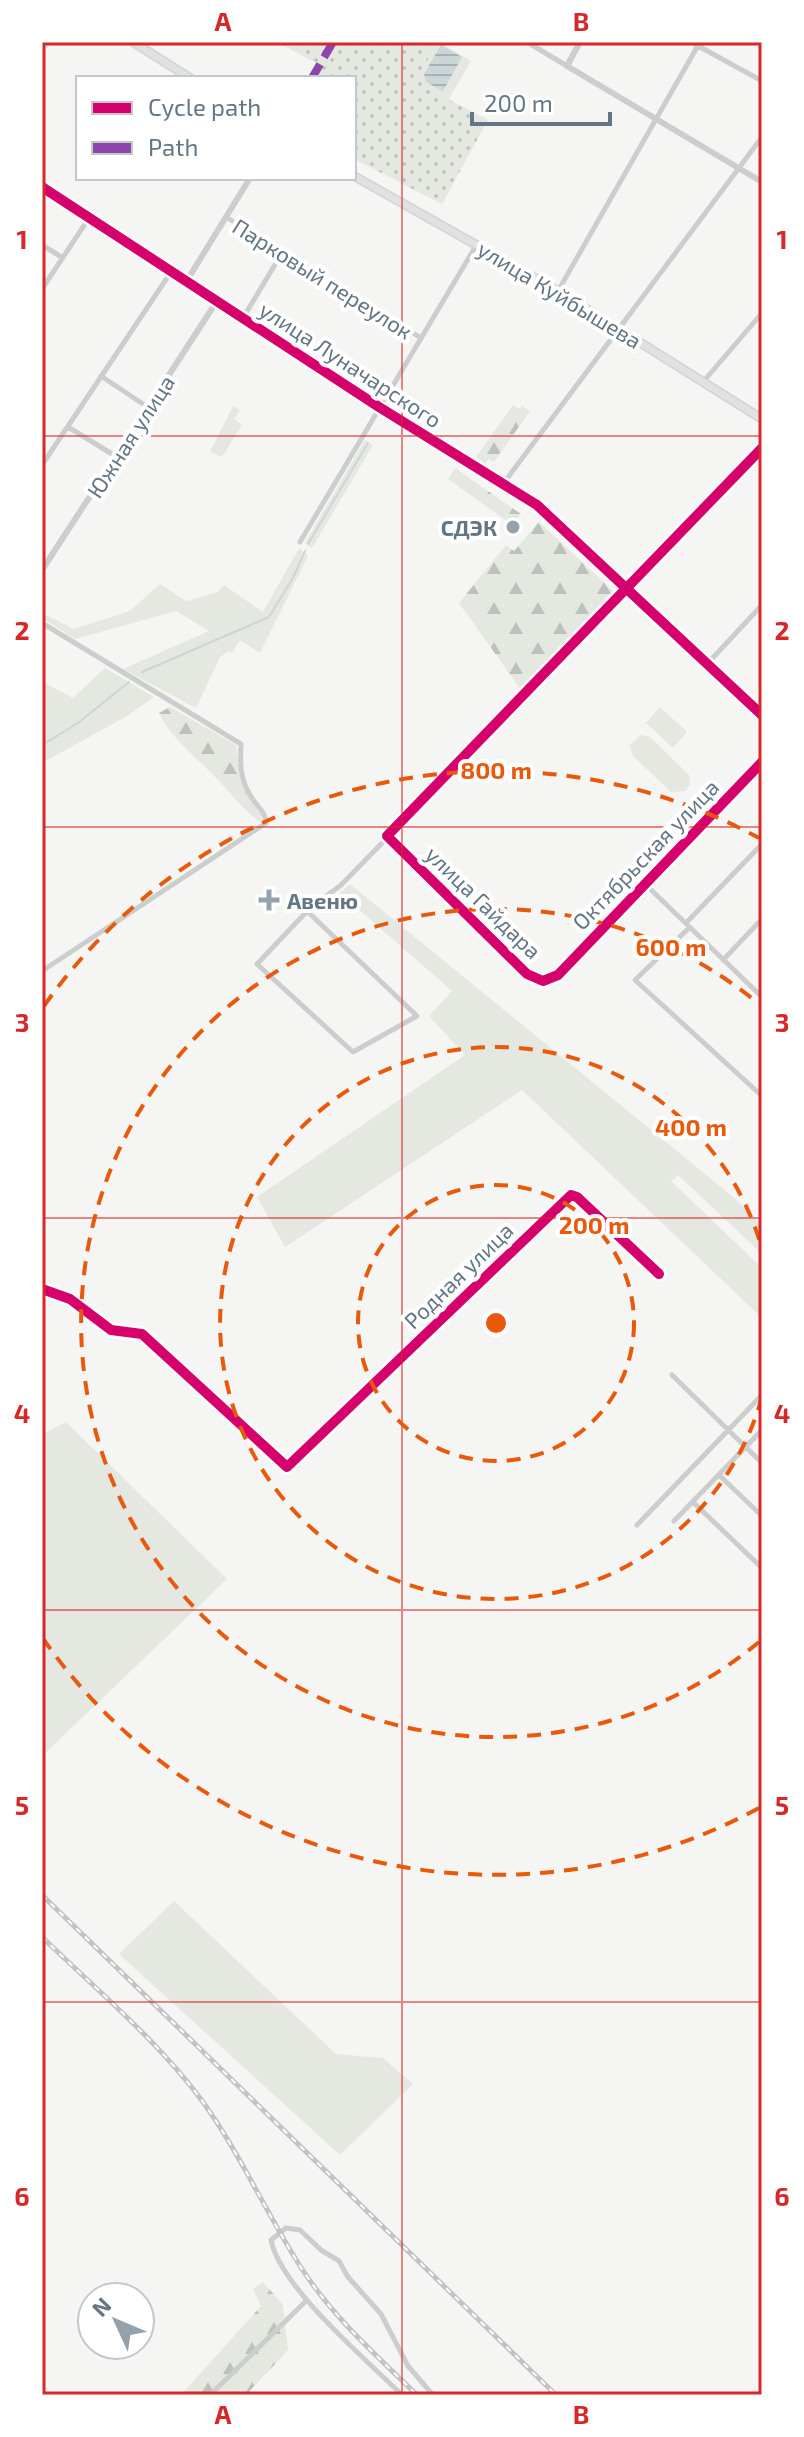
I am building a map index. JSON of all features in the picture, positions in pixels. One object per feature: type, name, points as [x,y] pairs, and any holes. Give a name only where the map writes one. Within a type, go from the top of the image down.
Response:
[{"type":"main road","points":[[133,42],[187,76]]},
{"type":"main road","name":"улица Куйбышева","points":[[356,177],[558,291],[762,419]]},
{"type":"street","points":[[527,42],[762,182]]},
{"type":"street","points":[[567,66],[580,42]]},
{"type":"street","points":[[691,42],[762,81]]},
{"type":"street","points":[[558,291],[699,44]]},
{"type":"street","points":[[503,484],[762,137]]},
{"type":"street","points":[[186,282],[249,180]]},
{"type":"street","name":"улица Луначарского","points":[[42,187],[543,510],[762,715]]},
{"type":"street","name":"Парковый переулок","points":[[226,217],[421,338]]},
{"type":"street","points":[[42,289],[89,218]]},
{"type":"street","points":[[300,542],[477,244]]},
{"type":"street","points":[[42,245],[63,258]]},
{"type":"street","points":[[243,318],[282,253]]},
{"type":"street","points":[[42,465],[171,272]]},
{"type":"street","name":"Южная улица","points":[[42,570],[217,301]]},
{"type":"street","points":[[703,382],[762,313]]},
{"type":"street","points":[[101,376],[149,408]]},
{"type":"street","points":[[68,427],[117,457]]},
{"type":"street","points":[[307,911],[417,1016],[353,1052],[257,964],[307,911],[340,886],[388,837],[762,448]]},
{"type":"street","points":[[708,663],[762,605]]},
{"type":"street","points":[[42,623],[241,744],[241,776],[251,797],[265,814],[266,823],[42,971]]},
{"type":"street","name":"Октябрьская улица","points":[[558,975],[762,762]]},
{"type":"street","name":"улица Гайдара","points":[[388,837],[527,974],[543,981],[558,975]]},
{"type":"street","points":[[762,844],[635,980],[762,1096]]},
{"type":"street","points":[[644,883],[762,997]]},
{"type":"street","points":[[723,960],[762,919]]},
{"type":"street","name":"Родная улица","points":[[42,1289],[70,1299],[111,1330],[142,1334],[149,1339],[287,1467],[571,1195],[577,1197],[659,1274]]},
{"type":"street","points":[[672,1375],[762,1463]]},
{"type":"street","points":[[637,1525],[762,1395]]},
{"type":"street","points":[[674,1521],[762,1430]]},
{"type":"street","points":[[719,1475],[762,1516]]},
{"type":"street","points":[[693,1502],[762,1568]]},
{"type":"street","points":[[402,2395],[306,2301],[273,2251],[271,2240],[286,2228],[300,2230],[321,2250],[339,2261],[348,2277],[381,2314],[408,2366],[433,2395]]},
{"type":"street","points":[[210,2395],[306,2301]]},
{"type":"green space","points":[[277,42],[439,42],[422,69],[427,88],[488,120],[442,204],[356,160],[356,76],[308,76],[316,63]]},
{"type":"green space","points":[[439,42],[471,61],[449,99],[427,88],[422,69]]},
{"type":"green space","points":[[513,405],[530,411],[494,462],[489,459],[485,464],[476,457]]},
{"type":"green space","points":[[233,406],[240,410],[234,419],[242,425],[222,457],[210,452]]},
{"type":"green space","points":[[365,440],[373,445],[312,548],[305,543]]},
{"type":"green space","points":[[455,468],[521,514],[511,524],[448,479]]},
{"type":"green space","points":[[539,522],[613,591],[521,690],[459,603],[506,545],[514,551]]},
{"type":"green space","points":[[299,548],[308,556],[260,653],[240,640],[232,653],[229,651],[220,657],[196,708],[123,669],[209,631],[176,611],[75,639],[42,618],[42,613],[74,629],[130,611],[160,584],[186,601],[218,592],[224,585],[263,612]]},
{"type":"green space","points":[[105,668],[154,697],[127,716],[42,763],[42,682],[73,698]]},
{"type":"green space","points":[[170,707],[236,745],[241,780],[261,814],[262,823],[243,808],[170,731],[159,713]]},
{"type":"green space","points":[[660,707],[687,732],[673,748],[646,723]]},
{"type":"green space","points":[[641,735],[650,737],[689,775],[690,784],[685,791],[671,792],[632,755],[630,745]]},
{"type":"green space","points":[[350,884],[732,1196],[762,1225],[762,1254],[678,1175],[671,1181],[762,1268],[762,1318],[522,1090],[285,1247],[257,1197],[465,1055],[429,1016],[452,991],[340,893]]},
{"type":"green space","points":[[66,1422],[227,1579],[42,1756],[42,1435]]},
{"type":"green space","points":[[174,1901],[336,2054],[383,2058],[413,2084],[340,2155],[119,1954]]},
{"type":"green space","points":[[263,2282],[283,2305],[288,2350],[246,2395],[181,2395],[261,2306],[253,2289]]},
{"type":"shaded area","points":[[441,45],[462,57],[443,91],[426,82],[424,74]]},
{"type":"waterway","points":[[308,544],[368,443]]},
{"type":"waterway","points":[[142,672],[269,617],[305,551]]},
{"type":"waterway","points":[[42,745],[78,723],[129,682]]},
{"type":"waterway","points":[[727,789],[744,773]]},
{"type":"waterway","points":[[682,835],[722,795]]},
{"type":"railway","points":[[42,1895],[556,2395]]},
{"type":"railway","points":[[42,1937],[167,2058],[217,2122],[314,2287],[356,2335],[417,2395]]},
{"type":"marked path","points":[[313,76],[333,42]]},
{"type":"cycle path","points":[[42,187],[379,407],[537,505],[762,715]]},
{"type":"cycle path","points":[[762,448],[387,836],[527,974],[543,981],[558,975],[762,762]]},
{"type":"cycle path","points":[[42,1289],[70,1299],[111,1330],[142,1334],[287,1467],[571,1195],[577,1197],[659,1274]]},
{"type":"place","name":"СДЭК","points":[[513,527]]},
{"type":"place","name":"Авеню","points":[[269,900]]}]
